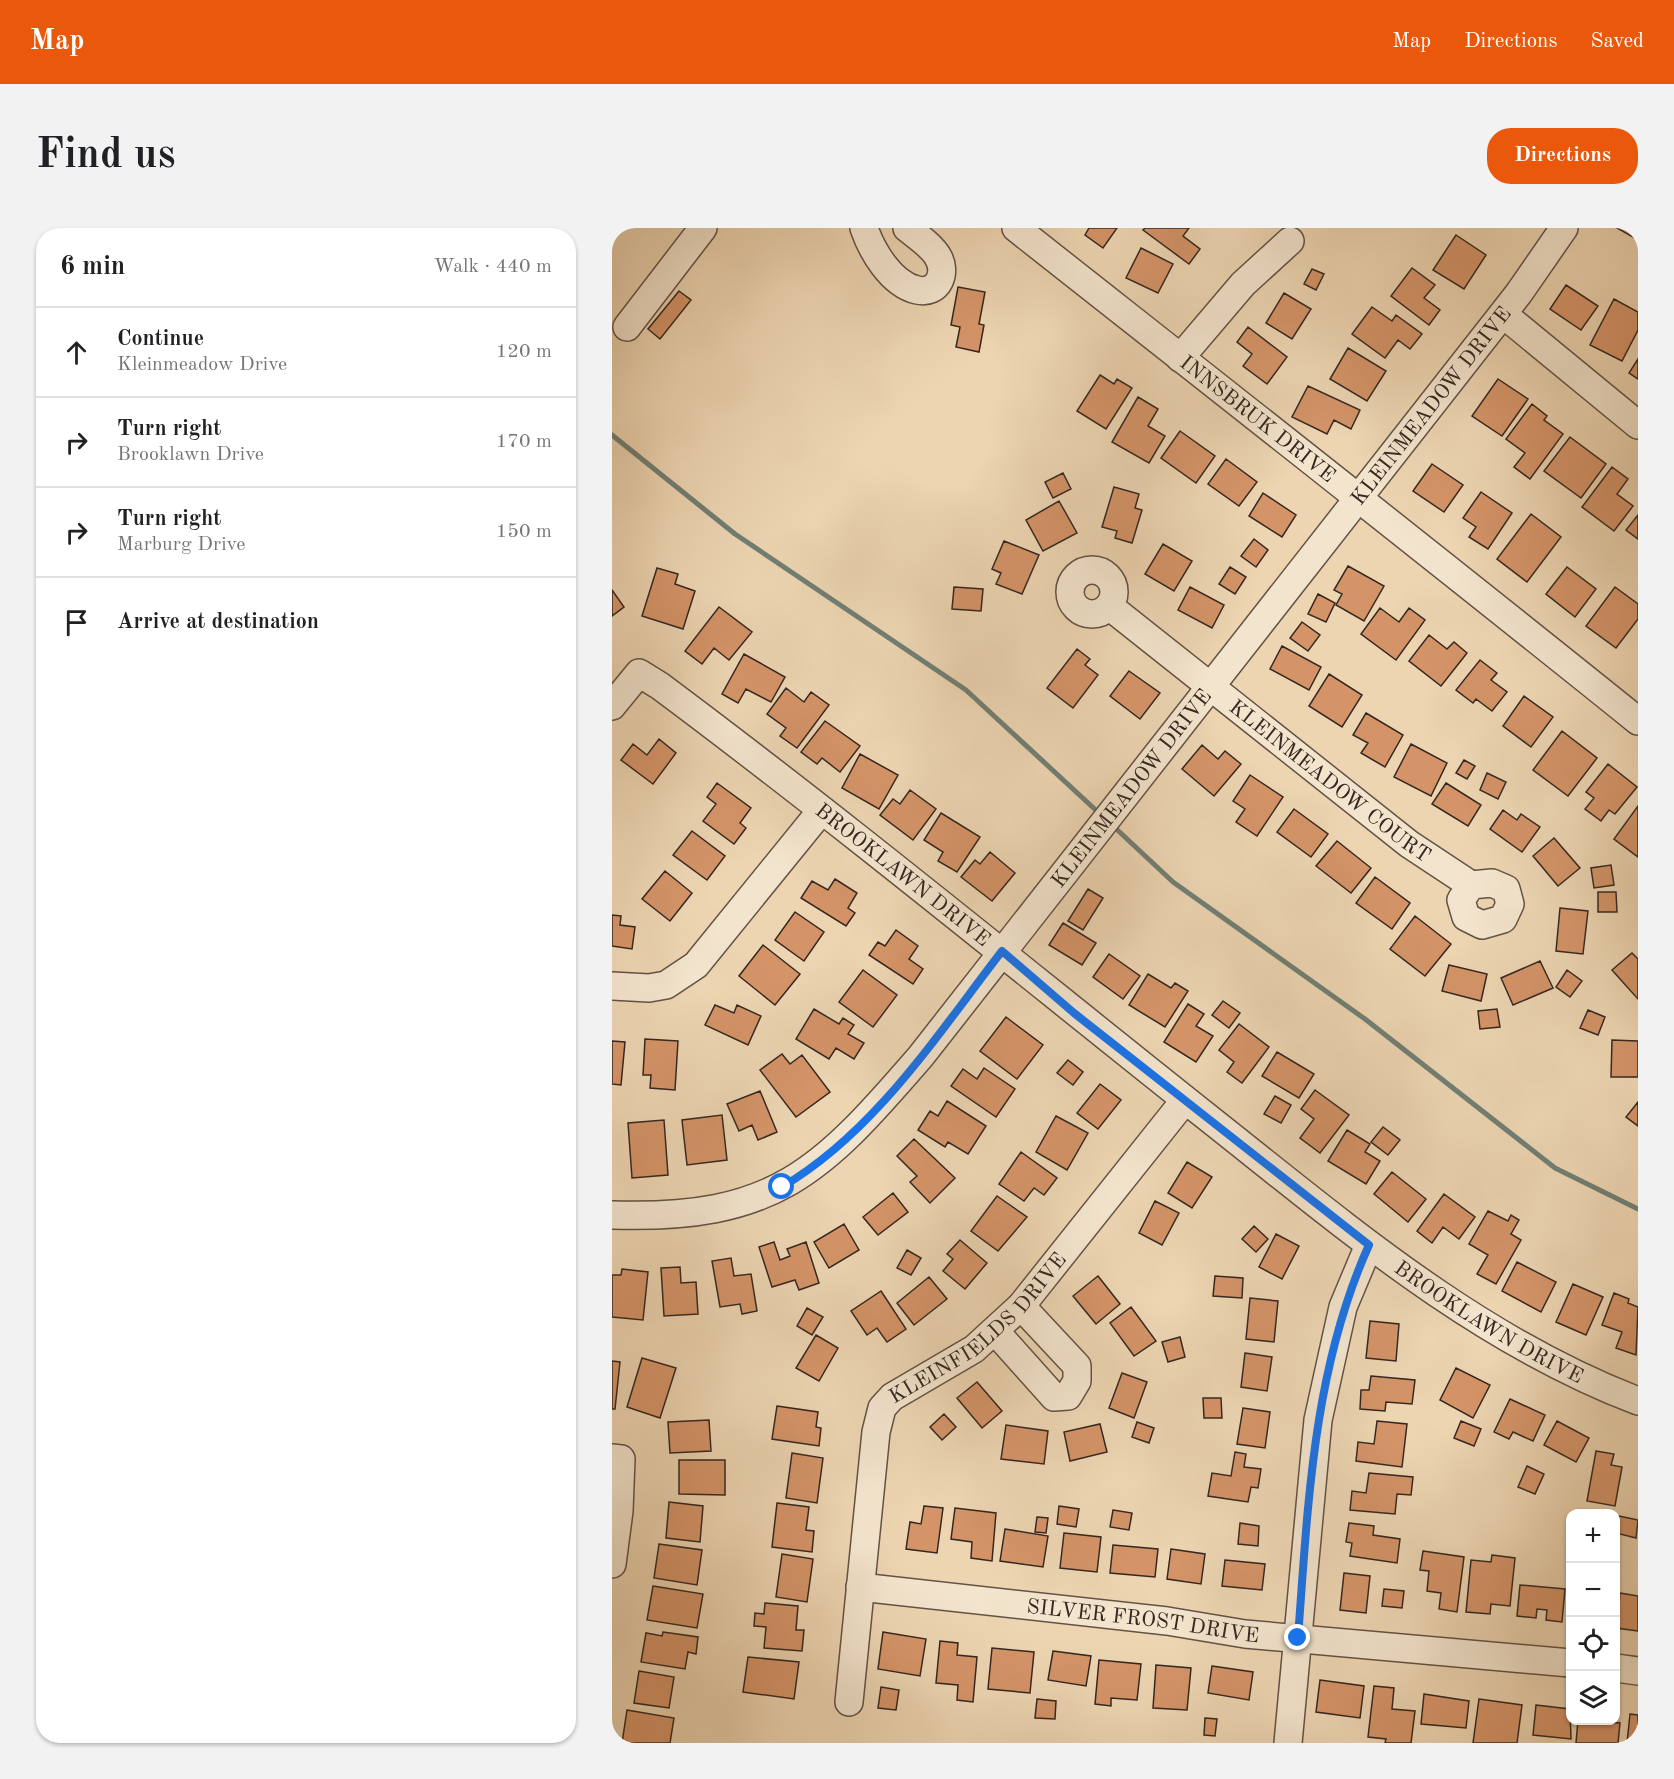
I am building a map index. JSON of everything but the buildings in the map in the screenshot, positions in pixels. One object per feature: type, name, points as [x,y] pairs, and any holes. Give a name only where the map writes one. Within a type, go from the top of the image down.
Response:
[{"type":"street","points":[[627,327],[703,228]]},
{"type":"street","points":[[864,228],[882,263],[901,281],[917,290],[928,290],[936,286],[942,278],[943,267],[937,255],[907,228]]},
{"type":"street","name":"INNSBRUK DRIVE","points":[[1016,228],[1358,496],[1430,557],[1638,722]]},
{"type":"street","name":"KLEINMEADOW DRIVE","points":[[612,1215],[684,1214],[710,1211],[759,1197],[803,1174],[841,1145],[921,1056],[1209,685],[1503,314],[1564,228]]},
{"type":"street","points":[[1180,358],[1243,284],[1290,241]]},
{"type":"street","points":[[1503,314],[1638,425]]},
{"type":"street","name":"KLEINMEADOW COURT","points":[[1109,606],[1410,844],[1471,885]]},
{"type":"street","name":"BROOKLAWN DRIVE","points":[[612,706],[639,673],[705,719],[1002,951],[1074,1013],[1369,1245],[1446,1301],[1487,1326],[1552,1362],[1638,1401]]},
{"type":"street","points":[[612,986],[649,988],[666,985],[696,966],[821,811]]},
{"type":"street","name":"KLEINFIELDS DRIVE","points":[[849,1701],[876,1432],[882,1408],[892,1397],[949,1365],[995,1331],[1021,1306],[1185,1100]]},
{"type":"street","points":[[1288,1743],[1310,1478],[1318,1420],[1343,1307],[1369,1245]]},
{"type":"street","points":[[995,1331],[1054,1397],[1068,1396],[1077,1381],[1077,1366],[1021,1306]]},
{"type":"street","points":[[612,1564],[619,1511],[617,1458]]},
{"type":"street","name":"SILVER FROST DRIVE","points":[[860,1587],[1167,1621],[1245,1634],[1566,1663]]},
{"type":"street","points":[[1620,1669],[1638,1671]]},
{"type":"waterway","points":[[612,435],[735,534],[966,690],[1100,814]]},
{"type":"waterway","points":[[1111,824],[1173,882],[1365,1019],[1555,1168],[1638,1209]]},
{"type":"route","points":[[782,1187],[841,1145],[873,1111],[921,1056],[1002,951],[1074,1013],[1369,1245],[1343,1307],[1329,1360],[1318,1420],[1310,1478],[1298,1638]]}]
